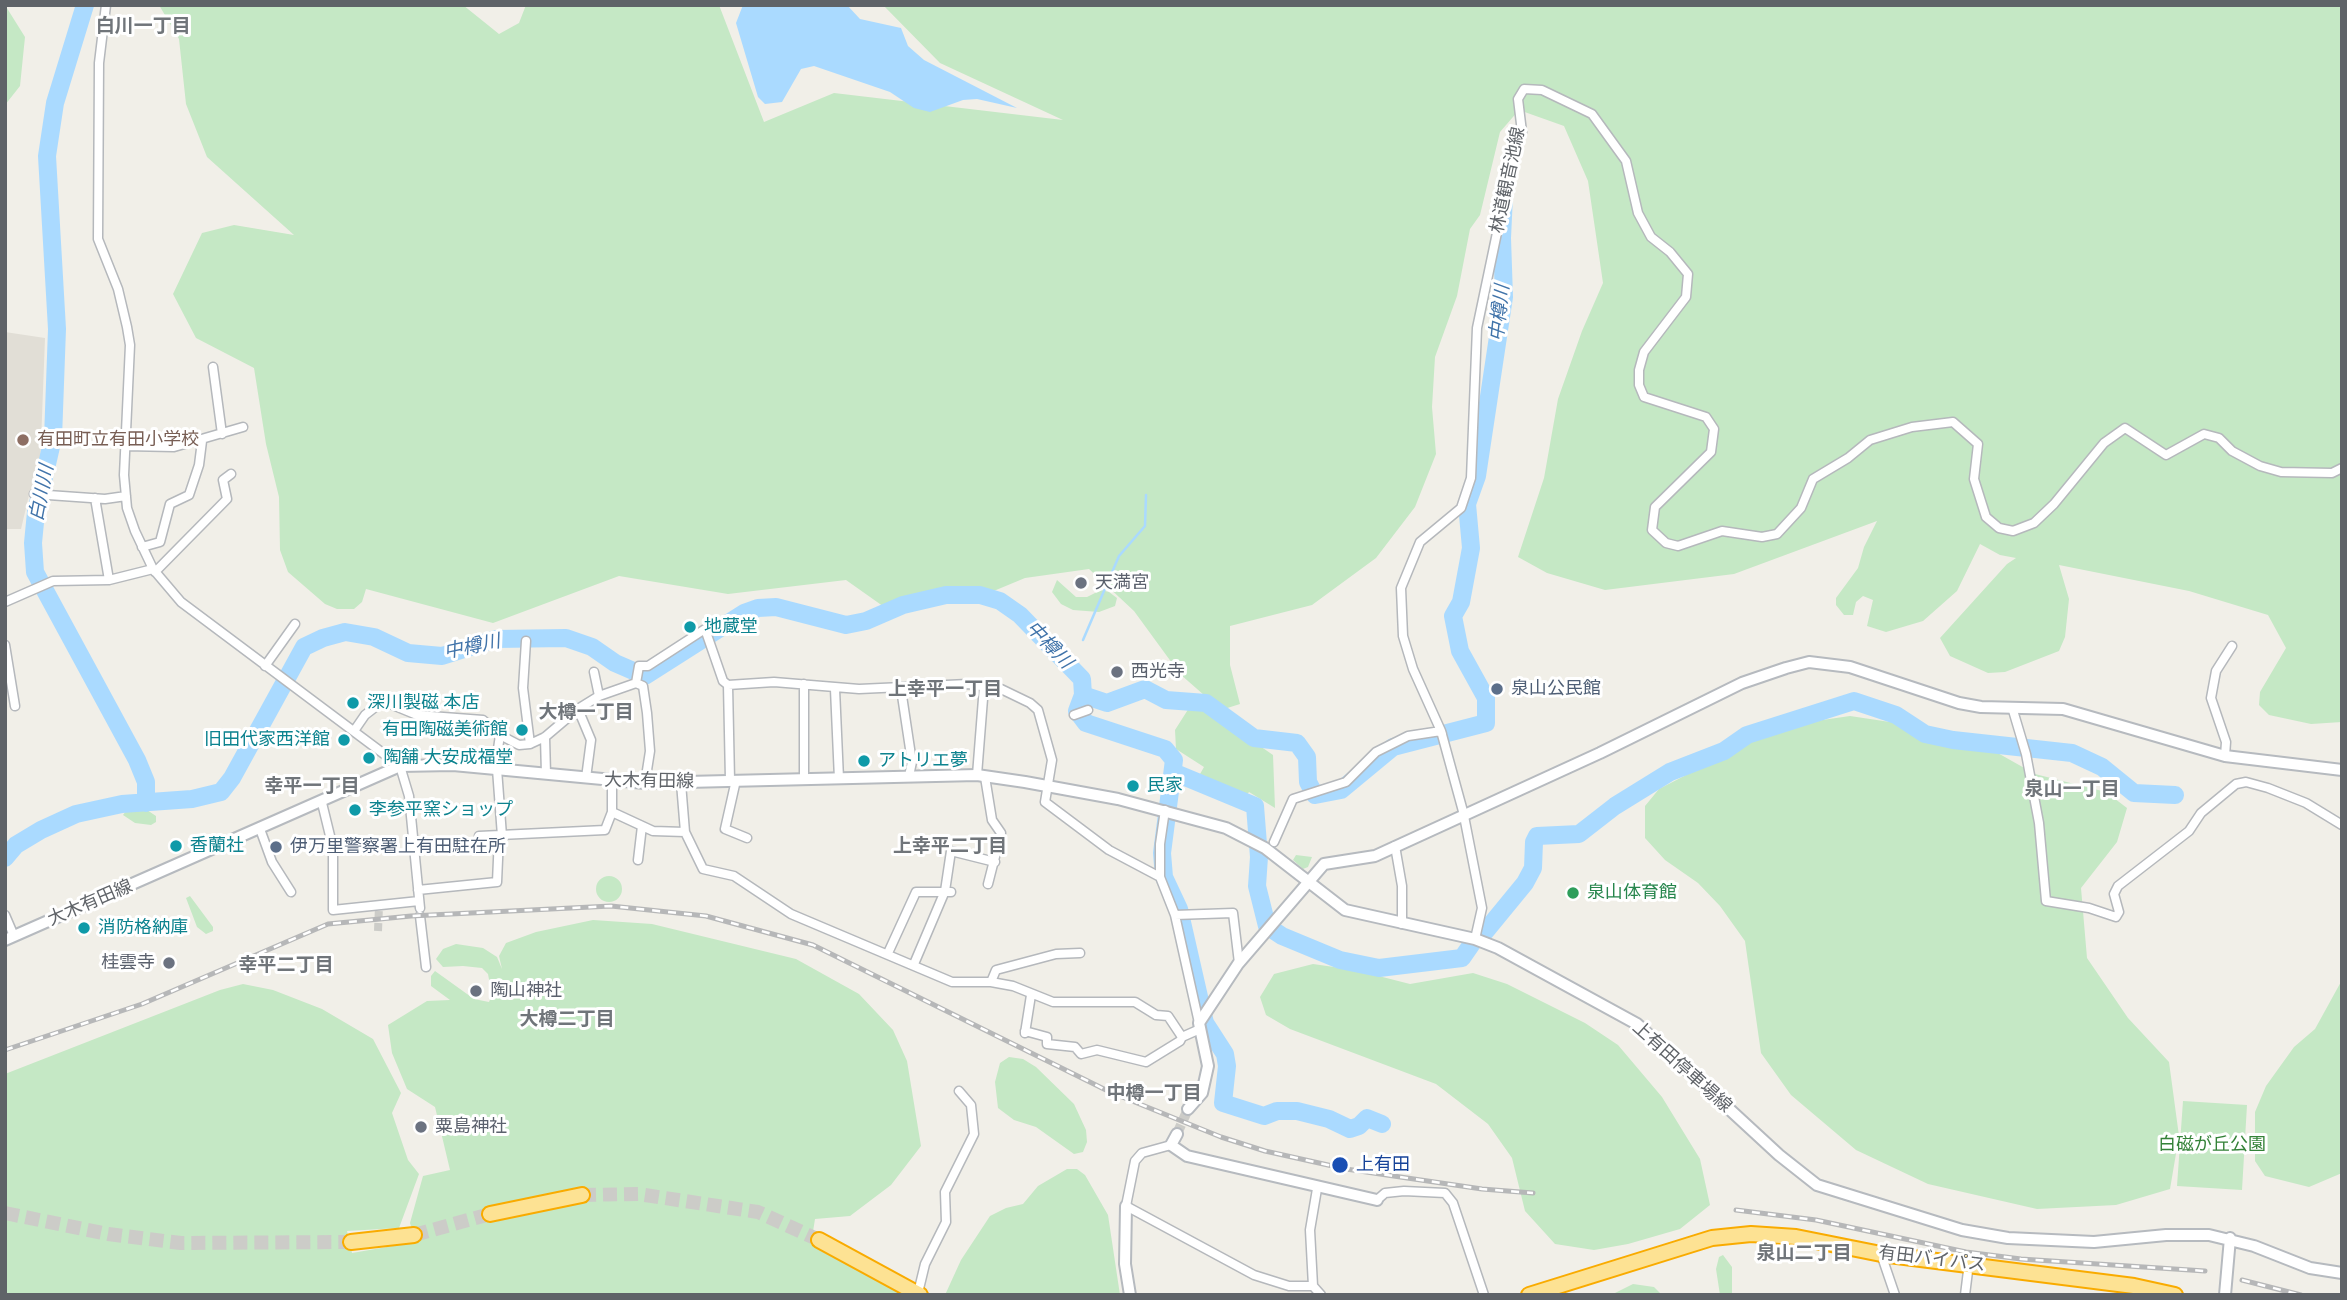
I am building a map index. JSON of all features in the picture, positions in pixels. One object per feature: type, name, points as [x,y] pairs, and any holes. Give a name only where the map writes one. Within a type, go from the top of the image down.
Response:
[{"type":"highway","points":[[490,1214],[582,1195]]},
{"type":"highway","name":"有田バイパス","points":[[1529,1295],[1712,1238],[1751,1234],[1796,1237],[1881,1254],[1969,1264],[2175,1295]]},
{"type":"highway","points":[[351,1242],[414,1235]]},
{"type":"highway","points":[[819,1240],[919,1294]]},
{"type":"main road","points":[[1188,1109],[1202,1093],[1208,1066],[1199,1026],[1239,963],[1324,864],[1375,856],[1742,683],[1809,662],[1850,667],[1959,703],[2063,709],[2225,756],[2342,770]]},
{"type":"main road","name":"大木有田線","points":[[10,938],[322,803],[400,766],[453,765],[645,783],[981,776],[1048,786],[1165,810],[1240,834],[1265,848],[1307,881]]},
{"type":"main road","name":"上有田停車場線","points":[[1307,881],[1345,910],[1475,939],[1498,948],[1637,1024],[1779,1155],[1817,1185],[1962,1230],[2008,1238],[2094,1242],[2189,1234],[2230,1238],[2310,1268],[2342,1273]]},
{"type":"main road","points":[[1174,1139],[1186,1156],[1317,1189],[1377,1200]]},
{"type":"main road","points":[[1126,1206],[1125,1264],[1130,1295]]},
{"type":"main road","points":[[2225,1295],[2230,1238]]},
{"type":"street","points":[[106,5],[99,63],[98,239],[118,289],[130,345],[125,446],[126,496],[142,547],[154,570],[181,602],[400,766],[409,796],[426,967]]},
{"type":"street","name":"林道観音池線","points":[[1464,815],[1441,731],[1413,669],[1404,636],[1401,589],[1406,571],[1420,542],[1461,508],[1471,478],[1477,328],[1498,228],[1502,190],[1522,132],[1518,99],[1524,89],[1542,90],[1592,114],[1626,161],[1638,213],[1651,237],[1670,251],[1688,274],[1686,297],[1644,352],[1639,370],[1639,385],[1644,397],[1706,417],[1714,429],[1711,452],[1655,507],[1652,530],[1666,542],[1678,546],[1722,531],[1762,537],[1777,534],[1801,508],[1813,479],[1848,458],[1870,440],[1912,427],[1953,422],[1978,444],[1974,479],[1986,517],[1999,528],[2013,531],[2035,523],[2104,443],[2125,428],[2166,454],[2204,434],[2219,438],[2232,451],[2260,466],[2281,472],[2332,473],[2342,468]]},
{"type":"street","points":[[213,367],[222,435]]},
{"type":"street","points":[[125,446],[174,447],[243,427]]},
{"type":"street","points":[[142,547],[160,542],[170,504],[189,495],[200,465],[202,441]]},
{"type":"street","points":[[5,602],[52,581],[109,580],[154,570],[227,499],[223,480],[231,474]]},
{"type":"street","points":[[34,494],[95,498],[126,496]]},
{"type":"street","points":[[95,498],[109,580]]},
{"type":"street","points":[[265,667],[295,624]]},
{"type":"street","points":[[636,682],[639,666],[648,666],[705,629],[723,681],[728,685],[774,682],[835,689],[901,689],[950,684],[984,685],[1001,689],[1030,703],[1038,710],[1052,760],[1045,802],[1109,850],[1160,877]]},
{"type":"street","points":[[526,641],[523,688],[530,744]]},
{"type":"street","points":[[5,645],[15,706]]},
{"type":"street","points":[[2225,756],[2226,742],[2211,698],[2216,671],[2232,646]]},
{"type":"street","points":[[594,672],[599,696]]},
{"type":"street","points":[[354,731],[365,715],[383,701],[417,715],[483,720],[500,735],[519,745],[530,744],[545,737],[578,709],[599,696],[636,682]]},
{"type":"street","points":[[636,682],[643,686],[647,713],[650,751],[645,783]]},
{"type":"street","points":[[804,684],[804,779]]},
{"type":"street","points":[[728,685],[733,780],[725,829],[747,838]]},
{"type":"street","points":[[984,685],[981,776],[992,820],[1001,833],[988,884]]},
{"type":"street","points":[[835,689],[839,779]]},
{"type":"street","points":[[901,689],[912,762],[909,776]]},
{"type":"street","points":[[2012,707],[2026,754],[2039,823],[2046,901],[2089,908],[2116,917],[2119,912],[2114,894],[2118,886],[2189,831],[2201,813],[2236,784],[2246,782],[2268,788],[2306,803],[2342,825]]},
{"type":"street","points":[[578,709],[591,740],[586,778]]},
{"type":"street","points":[[1074,715],[1088,710]]},
{"type":"street","points":[[1274,842],[1293,799],[1346,782],[1377,752],[1408,736],[1441,731],[1464,815],[1482,908],[1475,939]]},
{"type":"street","points":[[418,890],[497,882],[501,837],[496,769],[500,735]]},
{"type":"street","points":[[545,737],[546,774]]},
{"type":"street","points":[[479,836],[606,830],[612,813],[612,781]]},
{"type":"street","points":[[681,783],[685,832],[703,869],[734,876],[791,914],[952,982],[991,982],[1053,1002],[1135,1002],[1156,1015],[1168,1016],[1182,1037]]},
{"type":"street","points":[[322,803],[333,848],[333,910],[419,908]]},
{"type":"street","points":[[1031,995],[1025,1034],[1047,1037],[1047,1044],[1073,1044],[1081,1054],[1097,1050],[1146,1062],[1199,1026],[1176,915],[1160,877],[1160,844],[1165,810]]},
{"type":"street","points":[[612,813],[642,826],[669,833],[685,832]]},
{"type":"street","points":[[638,860],[642,826]]},
{"type":"street","points":[[260,830],[272,862],[291,892]]},
{"type":"street","points":[[1395,846],[1402,886],[1402,924]]},
{"type":"street","points":[[914,964],[948,891],[951,851],[995,862]]},
{"type":"street","points":[[888,953],[916,892],[948,891]]},
{"type":"street","points":[[1176,915],[1186,912],[1233,912],[1239,963]]},
{"type":"street","points":[[5,915],[10,938]]},
{"type":"street","points":[[991,982],[996,970],[1056,954],[1080,953]]},
{"type":"street","points":[[919,1294],[925,1264],[946,1222],[945,1192],[974,1134],[971,1105],[959,1091]]},
{"type":"street","points":[[1174,1139],[1152,1148],[1135,1160],[1126,1206],[1254,1275],[1289,1286],[1313,1286]]},
{"type":"street","points":[[1317,1189],[1310,1230],[1313,1286],[1321,1295]]},
{"type":"street","points":[[1377,1200],[1385,1193],[1445,1193],[1453,1203],[1484,1295]]},
{"type":"street","points":[[1881,1254],[1895,1295]]},
{"type":"street","points":[[1965,1295],[1969,1264]]},
{"type":"shaded area","name":"有田町立有田小学校","points":[[5,332],[45,338],[40,469],[29,495],[21,529],[5,529]]},
{"type":"green space","points":[[5,5],[25,37],[20,86],[5,105]]},
{"type":"green space","points":[[159,5],[463,5],[499,34],[519,23],[526,5],[719,5],[764,122],[834,93],[1063,120],[940,63],[883,5],[2342,5],[2342,722],[2311,724],[2269,715],[2259,705],[2260,692],[2286,648],[2268,615],[2189,591],[2059,565],[2069,599],[2065,637],[2059,651],[2005,672],[1988,673],[1950,656],[1940,638],[2007,564],[2016,558],[2000,555],[1980,544],[1957,591],[1923,621],[1886,632],[1867,626],[1873,600],[1863,596],[1856,602],[1853,615],[1844,615],[1836,605],[1836,598],[1858,568],[1864,547],[1877,521],[1734,574],[1605,590],[1547,573],[1518,557],[1544,478],[1558,399],[1582,331],[1603,283],[1588,181],[1564,126],[1519,110],[1500,132],[1480,215],[1470,229],[1457,296],[1435,357],[1432,407],[1436,454],[1415,507],[1376,558],[1312,605],[1230,626],[1230,665],[1240,704],[1221,710],[1180,674],[1134,611],[1089,569],[1025,578],[972,600],[887,609],[846,580],[728,594],[619,576],[493,623],[366,589],[362,602],[354,609],[337,609],[325,604],[288,572],[280,550],[279,497],[266,444],[254,368],[196,338],[173,294],[202,233],[234,225],[294,235],[207,157],[186,104],[179,39]]},
{"type":"green space","points":[[1057,580],[1076,597],[1087,597],[1101,590],[1109,592],[1117,598],[1115,606],[1099,612],[1073,610],[1061,604],[1052,592]]},
{"type":"green space","points":[[1189,708],[1205,708],[1273,755],[1275,808],[1249,792],[1246,796],[1200,774],[1204,767],[1176,749],[1175,730]]},
{"type":"green space","points":[[1850,716],[1910,725],[1980,743],[2035,774],[2106,792],[2127,808],[2117,842],[2081,888],[2087,958],[2128,1018],[2169,1062],[2179,1136],[2170,1189],[2116,1205],[2037,1209],[1928,1184],[1856,1150],[1791,1095],[1761,1053],[1745,941],[1720,906],[1698,883],[1665,860],[1645,838],[1645,806],[1659,789],[1781,726]]},
{"type":"green space","points":[[147,810],[156,816],[156,822],[151,825],[135,823],[123,815],[126,811]]},
{"type":"green space","points":[[1296,855],[1312,857],[1308,867],[1303,869],[1293,860]]},
{"type":"green space","points":[[609,876],[618,880],[622,889],[618,898],[609,902],[600,898],[596,889],[600,880]]},
{"type":"green space","points":[[190,896],[213,927],[213,931],[206,934],[197,927],[186,898]]},
{"type":"green space","points":[[593,920],[652,924],[796,959],[859,994],[893,1030],[907,1061],[921,1146],[891,1185],[850,1216],[815,1219],[811,1244],[908,1295],[5,1295],[5,1074],[220,990],[243,984],[273,990],[322,1009],[373,1039],[401,1093],[392,1113],[408,1160],[419,1174],[399,1228],[347,1231],[352,1253],[416,1242],[410,1223],[423,1176],[450,1170],[435,1107],[407,1089],[392,1053],[388,1025],[427,1001],[450,1000],[431,986],[431,976],[435,971],[474,999],[489,1002],[494,990],[488,974],[482,968],[443,967],[436,959],[443,949],[456,944],[483,948],[497,957],[502,969],[499,956],[506,943],[536,932]]},
{"type":"green space","points":[[1313,964],[1355,970],[1410,984],[1473,973],[1507,984],[1585,1023],[1618,1045],[1662,1097],[1700,1159],[1710,1205],[1680,1229],[1628,1244],[1594,1250],[1555,1244],[1525,1211],[1512,1158],[1488,1124],[1436,1084],[1290,1029],[1266,1015],[1260,997],[1274,974]]},
{"type":"green space","points":[[2342,980],[2342,1173],[2309,1187],[2265,1176],[2255,1161],[2255,1112],[2266,1086],[2294,1047],[2315,1029]]},
{"type":"green space","points":[[1009,1057],[1023,1059],[1036,1067],[1074,1104],[1086,1130],[1087,1142],[1083,1152],[1074,1154],[1036,1127],[1014,1120],[998,1108],[995,1082],[1000,1063]]},
{"type":"green space","name":"白磁が丘公園","points":[[2183,1101],[2247,1105],[2242,1190],[2177,1186]]},
{"type":"green space","points":[[1067,1169],[1077,1169],[1085,1175],[1108,1215],[1120,1295],[945,1295],[961,1260],[990,1216],[1023,1204],[1038,1186]]},
{"type":"green space","points":[[1723,1255],[1732,1267],[1732,1295],[1720,1295],[1716,1269],[1719,1257]]},
{"type":"green space","points":[[1633,1284],[1654,1287],[1662,1295],[1611,1295]]},
{"type":"water","points":[[743,5],[847,5],[860,19],[901,28],[908,46],[924,60],[1017,108],[977,99],[963,100],[930,112],[914,108],[890,92],[814,66],[801,69],[782,102],[765,104],[758,97],[736,23]]},
{"type":"waterway","name":"白川川","points":[[85,5],[55,103],[47,156],[57,329],[53,438],[36,512],[33,543],[35,572],[137,760],[146,782],[146,803]]},
{"type":"waterway","name":"中樽川","points":[[1083,695],[1107,703],[1145,689],[1166,700],[1206,703],[1254,738],[1297,743],[1307,757],[1308,782],[1315,795],[1341,790],[1393,747],[1486,723],[1486,698],[1460,651],[1453,616],[1461,602],[1471,548],[1467,504],[1477,476],[1504,297],[1504,195]]},
{"type":"waterway","points":[[1083,640],[1119,556],[1145,526],[1146,495]]},
{"type":"waterway","name":"中樽川","points":[[5,858],[16,845],[76,814],[122,804],[192,799],[221,792],[232,778],[304,647],[345,632],[374,637],[408,653],[442,656],[496,639],[566,638],[592,647],[615,663],[645,676],[744,613],[758,608],[776,607],[846,625],[866,621],[903,605],[946,595],[980,595],[1000,601],[1020,615],[1082,679],[1083,695],[1077,711],[1086,723],[1165,749],[1174,760],[1162,853],[1164,877],[1179,909],[1205,1023],[1225,1054],[1227,1066],[1223,1103],[1264,1116],[1277,1111],[1297,1111],[1329,1119],[1350,1129],[1359,1126],[1367,1118],[1382,1124]]},
{"type":"waterway","points":[[1484,933],[1525,883],[1533,868],[1534,842],[1537,836],[1579,834],[1615,806],[1670,772],[1724,751],[1747,735],[1854,701],[1896,715],[1925,734],[1953,740],[2072,753],[2102,767],[2134,793],[2175,795]]},
{"type":"waterway","points":[[1173,772],[1255,806],[1259,857],[1257,886],[1267,926],[1282,936],[1340,960],[1379,968],[1462,958],[1471,945]]},
{"type":"tunnel","points":[[378,931],[379,906]]},
{"type":"tunnel","points":[[1177,1134],[1188,1109]]},
{"type":"tunnel","points":[[582,1195],[638,1194],[758,1212],[819,1240]]},
{"type":"tunnel","points":[[5,1213],[108,1234],[181,1243],[351,1242]]},
{"type":"tunnel","points":[[414,1235],[490,1214]]},
{"type":"railway","points":[[5,1050],[142,1004],[328,924],[411,916],[611,906],[706,916],[813,945],[1110,1092],[1221,1137],[1265,1151],[1346,1169],[1482,1189],[1533,1193]]},
{"type":"railway","points":[[1736,1210],[1816,1220],[1966,1252],[2021,1259],[2205,1271]]},
{"type":"railway","points":[[2242,1280],[2301,1295]]},
{"type":"place","name":"有田町立有田小学校","points":[[23,440]]},
{"type":"place","name":"天満宮","points":[[1081,583]]},
{"type":"place","name":"地蔵堂","points":[[690,627]]},
{"type":"place","name":"西光寺","points":[[1117,672]]},
{"type":"place","name":"泉山公民館","points":[[1497,689]]},
{"type":"place","name":"深川製磁 本店","points":[[353,703]]},
{"type":"place","name":"有田陶磁美術館","points":[[522,730]]},
{"type":"place","name":"旧田代家西洋館","points":[[344,740]]},
{"type":"place","name":"陶舗 大安成福堂","points":[[369,758]]},
{"type":"place","name":"アトリエ夢","points":[[864,761]]},
{"type":"place","name":"民家","points":[[1133,786]]},
{"type":"place","name":"李参平窯ショップ","points":[[355,810]]},
{"type":"place","name":"香蘭社","points":[[176,846]]},
{"type":"place","name":"伊万里警察署上有田駐在所","points":[[276,847]]},
{"type":"place","name":"泉山体育館","points":[[1573,893]]},
{"type":"place","name":"消防格納庫","points":[[84,928]]},
{"type":"place","name":"桂雲寺","points":[[169,963]]},
{"type":"place","name":"陶山神社","points":[[476,991]]},
{"type":"place","name":"粟島神社","points":[[421,1127]]},
{"type":"place","name":"上有田","points":[[1340,1165]]},
{"type":"district","name":"白川一丁目","points":[[143,26]]},
{"type":"district","name":"上幸平一丁目","points":[[945,689]]},
{"type":"district","name":"大樽一丁目","points":[[586,712]]},
{"type":"district","name":"幸平一丁目","points":[[312,786]]},
{"type":"district","name":"泉山一丁目","points":[[2072,789]]},
{"type":"district","name":"上幸平二丁目","points":[[950,846]]},
{"type":"district","name":"幸平二丁目","points":[[286,965]]},
{"type":"district","name":"大樽二丁目","points":[[567,1019]]},
{"type":"district","name":"中樽一丁目","points":[[1154,1093]]},
{"type":"district","name":"泉山二丁目","points":[[1804,1253]]}]
